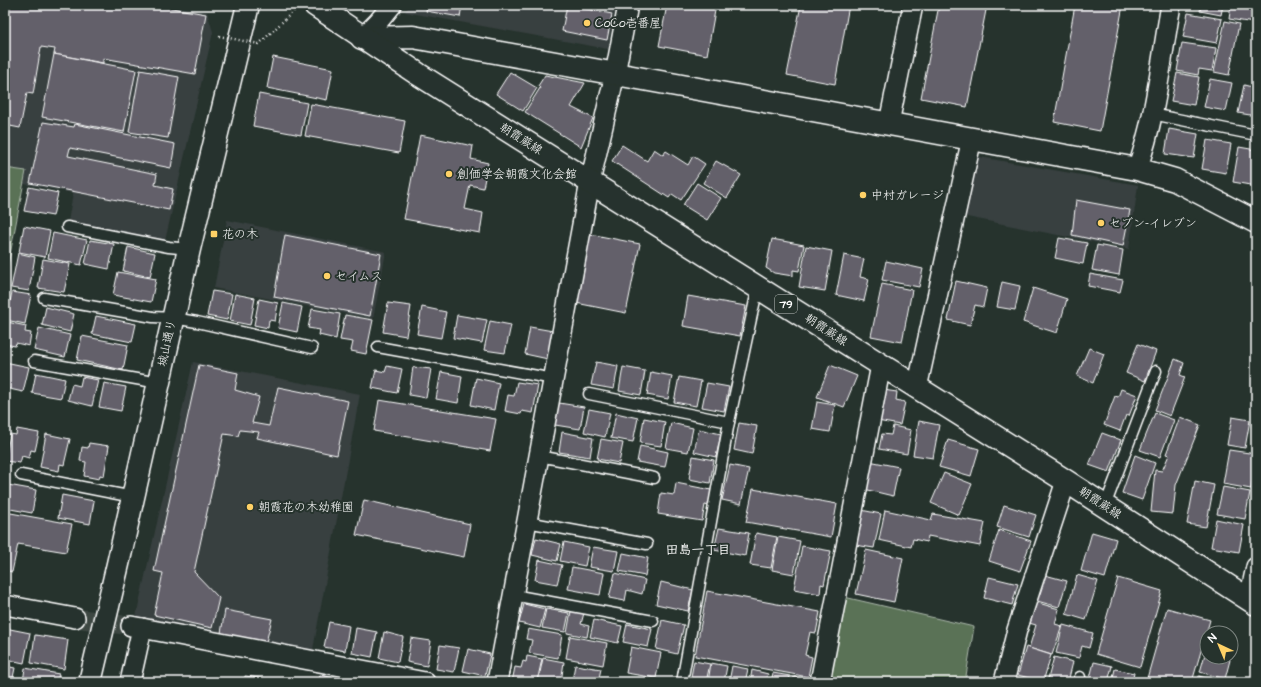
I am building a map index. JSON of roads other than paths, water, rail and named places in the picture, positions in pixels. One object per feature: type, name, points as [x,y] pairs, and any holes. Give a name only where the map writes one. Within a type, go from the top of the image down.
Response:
[{"type":"street","name":"城山通り","points":[[90,682],[189,249],[248,5]]},
{"type":"street","name":"朝霞蕨線","points":[[314,5],[362,38],[758,286],[1252,601]]},
{"type":"street","points":[[362,38],[392,5]]},
{"type":"street","points":[[497,682],[590,182],[615,74],[628,5]]},
{"type":"street","points":[[889,124],[913,5]]},
{"type":"street","points":[[1137,169],[1143,153],[1152,114],[1171,5]]},
{"type":"street","points":[[362,38],[413,37],[1137,169],[1175,180],[1256,222]]},
{"type":"street","points":[[917,388],[972,138]]},
{"type":"street","points":[[820,682],[881,365]]},
{"type":"street","points":[[1004,682],[1017,630],[1066,481]]},
{"type":"street","points":[[1252,601],[1256,567]]},
{"type":"street","points":[[5,605],[75,618]]},
{"type":"street","points":[[130,682],[137,627],[425,682]]},
{"type":"lane","points":[[1152,114],[1256,135]]},
{"type":"lane","points":[[67,227],[169,247],[189,249]]},
{"type":"lane","points":[[682,682],[729,422],[758,286]]},
{"type":"lane","points":[[44,298],[153,317],[173,318],[197,322],[312,348]]},
{"type":"lane","points":[[378,347],[554,379]]},
{"type":"lane","points":[[34,361],[158,384]]},
{"type":"lane","points":[[1105,506],[1156,371]]},
{"type":"lane","points":[[589,394],[729,422]]},
{"type":"lane","points":[[539,456],[654,478]]},
{"type":"lane","points":[[21,475],[133,497]]},
{"type":"lane","points":[[527,522],[647,544]]},
{"type":"lane","points":[[513,595],[654,621]]},
{"type":"tunnel","points":[[75,618],[131,626]]},
{"type":"place","name":"CoCo壱番屋","points":[[587,23]]},
{"type":"place","name":"創価学会朝霞文化会館","points":[[449,174]]},
{"type":"place","name":"中村ガレージ","points":[[863,195]]},
{"type":"place","name":"セブン-イレブン","points":[[1101,223]]},
{"type":"place","name":"花の木","points":[[214,234]]},
{"type":"place","name":"セイムス","points":[[327,276]]},
{"type":"place","name":"朝霞花の木幼稚園","points":[[250,507]]},
{"type":"district","name":"田島一丁目","points":[[698,550]]}]
